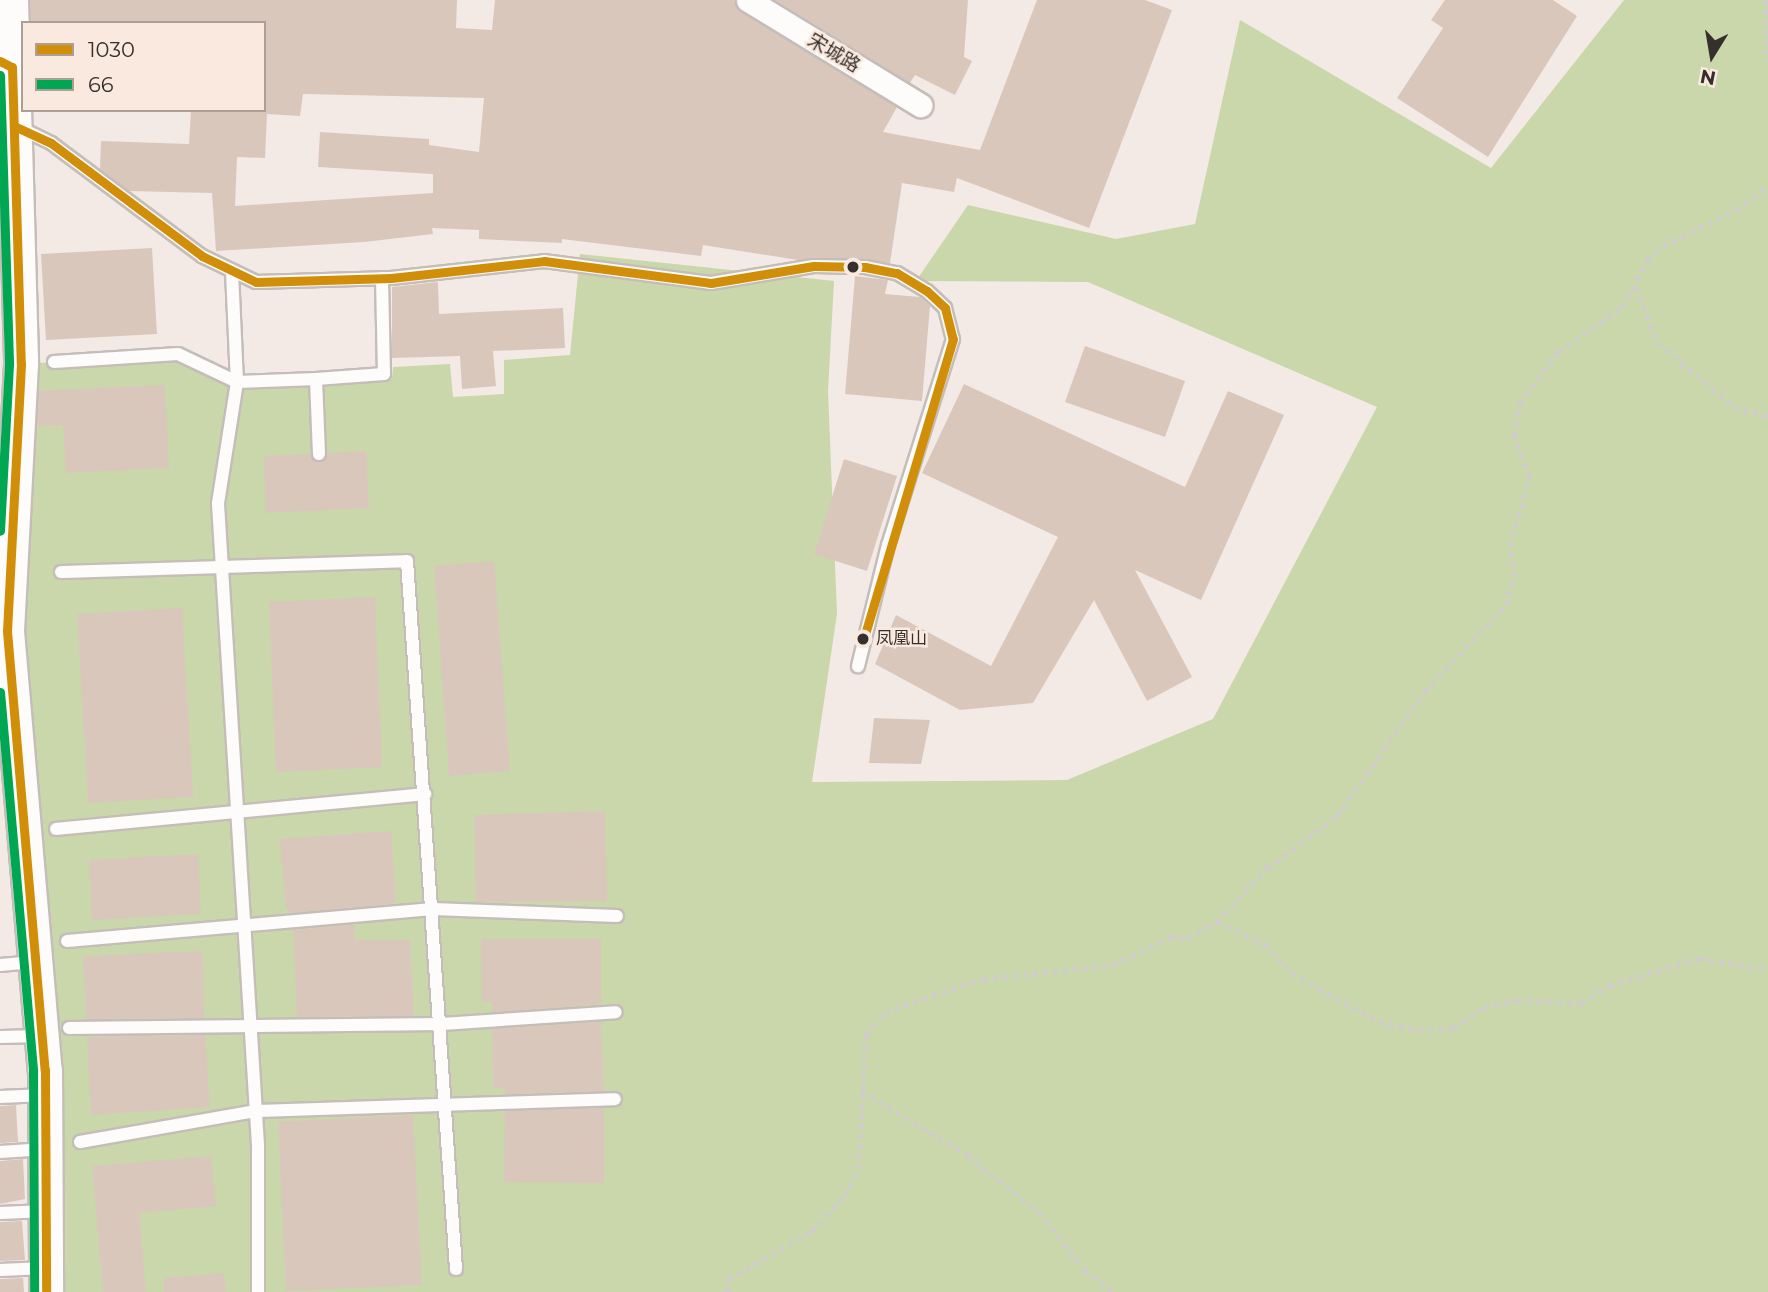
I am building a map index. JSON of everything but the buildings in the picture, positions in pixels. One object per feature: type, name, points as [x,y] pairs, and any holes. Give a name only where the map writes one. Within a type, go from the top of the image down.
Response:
[{"type":"street","points":[[11,0],[6,64],[14,126],[21,364],[7,631],[36,962],[56,1032],[45,1094],[46,1280]]},
{"type":"street","name":"宋城路","points":[[748,0],[920,105]]},
{"type":"lane","points":[[14,126],[51,143],[181,241],[232,272],[256,282],[382,278],[544,261],[710,283],[814,265],[897,273],[927,291],[945,308],[953,339],[942,387],[888,545],[858,666]]},
{"type":"lane","points":[[232,272],[237,382],[218,504],[256,1111],[258,1292]]},
{"type":"lane","points":[[54,362],[178,354],[237,382],[384,374],[382,278]]},
{"type":"lane","points":[[316,379],[319,454]]},
{"type":"lane","points":[[61,572],[407,561],[448,1100],[456,1269]]},
{"type":"lane","points":[[56,830],[425,794]]},
{"type":"lane","points":[[67,941],[433,909],[617,916]]},
{"type":"lane","points":[[0,965],[36,962]]},
{"type":"lane","points":[[0,1037],[56,1032],[442,1024],[616,1012]]},
{"type":"lane","points":[[0,1097],[45,1094]]},
{"type":"lane","points":[[80,1142],[256,1111],[448,1100],[615,1099]]},
{"type":"lane","points":[[0,1152],[46,1149]]},
{"type":"lane","points":[[0,1213],[46,1211]]},
{"type":"lane","points":[[0,1270],[46,1280]]},
{"type":"path","points":[[1766,0],[1768,61]]},
{"type":"path","points":[[727,1292],[728,1279],[812,1231],[845,1196],[858,1169],[866,1034],[885,1012],[905,1002],[983,979],[1112,965],[1217,922],[1266,868],[1337,816],[1424,692],[1506,605],[1514,577],[1510,546],[1529,477],[1514,436],[1519,404],[1558,352],[1604,324],[1636,287],[1647,260],[1663,246],[1736,210],[1768,186]]},
{"type":"path","points":[[1636,287],[1658,343],[1734,407],[1768,416]]},
{"type":"path","points":[[1217,922],[1265,944],[1292,973],[1379,1023],[1418,1030],[1453,1028],[1484,1007],[1517,1000],[1581,1003],[1609,986],[1699,958],[1768,970]]},
{"type":"path","points":[[862,1090],[967,1155],[1029,1204],[1085,1270],[1113,1292]]},
{"type":"green space","points":[[1624,0],[1768,0],[1768,1292],[63,1292],[50,1069],[7,631],[21,364],[178,354],[238,382],[392,379],[393,367],[450,364],[453,397],[504,394],[504,360],[570,355],[580,254],[834,281],[828,391],[837,614],[812,782],[1067,780],[1213,719],[1377,407],[1088,282],[916,281],[968,205],[1116,239],[1195,224],[1240,20],[1491,168]]},
{"type":"transit line","name":"1030","points":[[0,61],[12,67],[21,364],[7,631],[45,1070],[46,1292]]},
{"type":"transit line","name":"66","points":[[0,75],[9,364],[0,531]]},
{"type":"transit line","name":"1030","points":[[14,126],[51,143],[202,256],[256,282],[391,278],[544,261],[711,283],[814,266],[865,267],[897,273],[927,291],[945,308],[953,339],[863,641]]},
{"type":"transit line","name":"66","points":[[0,692],[33,1071],[34,1292]]},
{"type":"place","name":"凤凰山","points":[[863,639]]}]
